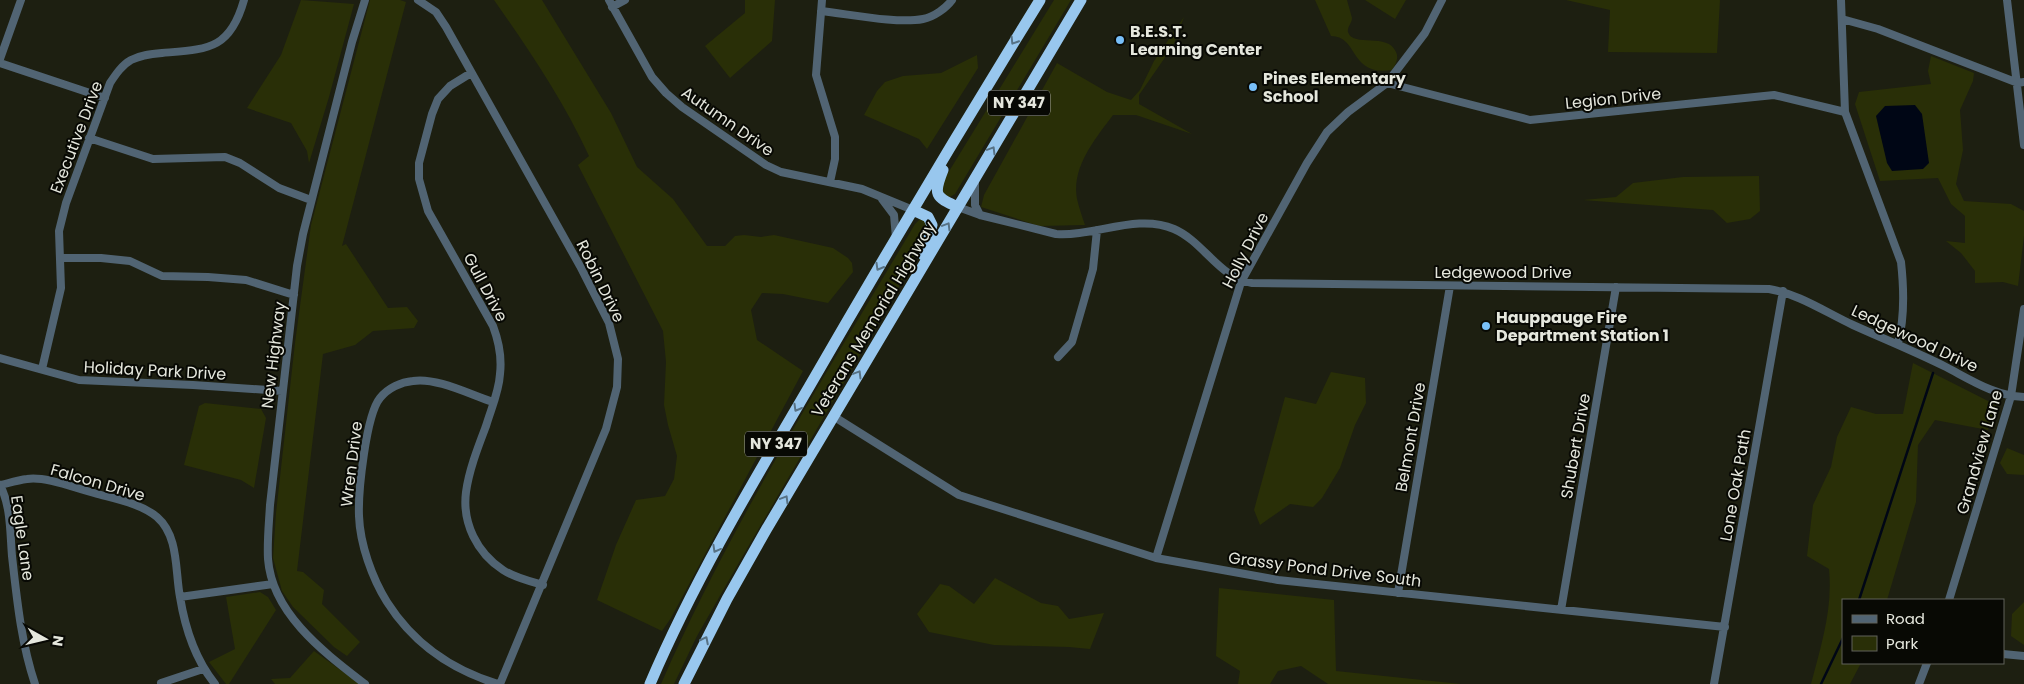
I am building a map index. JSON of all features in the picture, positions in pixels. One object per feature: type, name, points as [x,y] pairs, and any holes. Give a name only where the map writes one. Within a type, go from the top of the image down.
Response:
[{"type":"highway","name":"Veterans Memorial Highway","points":[[650,684],[714,552],[958,133],[1040,0]]},
{"type":"highway","name":"Veterans Memorial Highway","points":[[684,684],[740,576],[1081,0]]},
{"type":"highway","points":[[958,133],[937,184],[936,191],[942,199],[958,207]]},
{"type":"highway","points":[[913,210],[928,218],[932,225],[918,274]]},
{"type":"street","points":[[0,59],[21,0]]},
{"type":"street","name":"Executive Drive","points":[[42,369],[61,288],[59,231],[66,203],[110,83],[130,61],[144,55],[196,50],[213,45],[229,34],[236,25],[244,0]]},
{"type":"street","name":"New Highway","points":[[365,0],[311,200],[297,266],[270,505],[268,560],[273,584],[286,609],[318,645],[365,684]]},
{"type":"street","name":"Robin Drive","points":[[418,0],[436,12],[580,266],[609,323],[618,359],[617,387],[606,429],[543,585],[499,684]]},
{"type":"street","points":[[610,4],[625,0]]},
{"type":"street","points":[[822,0],[816,75],[835,137],[835,159],[830,182]]},
{"type":"street","points":[[821,11],[904,20],[925,19],[947,7],[952,0]]},
{"type":"street","name":"Holly Drive","points":[[1156,558],[1241,282],[1307,162],[1327,132],[1348,112],[1387,82],[1425,33],[1442,0]]},
{"type":"street","points":[[1842,0],[1845,112],[1901,262],[1904,285],[1903,326],[1898,343]]},
{"type":"street","points":[[2008,0],[2021,83],[2024,146]]},
{"type":"street","name":"Autumn Drive","points":[[610,4],[652,77],[682,107],[766,165],[781,172],[862,189],[913,210]]},
{"type":"street","points":[[1842,19],[1909,40],[2021,83]]},
{"type":"street","points":[[0,63],[105,98]]},
{"type":"street","name":"Gull Drive","points":[[471,73],[450,86],[438,100],[432,114],[419,163],[419,179],[428,211],[492,326],[501,358],[500,376],[494,402],[466,490],[465,506],[468,522],[473,537],[493,562],[516,577],[543,585]]},
{"type":"street","name":"Legion Drive","points":[[1387,82],[1530,120],[1774,95],[1845,112]]},
{"type":"street","points":[[89,138],[154,159],[225,156],[240,163],[279,188],[311,200]]},
{"type":"street","points":[[975,178],[975,205],[980,215]]},
{"type":"street","points":[[881,198],[894,215],[896,238]]},
{"type":"street","points":[[958,207],[980,215],[1056,234],[1068,235],[1138,224],[1158,225],[1174,229],[1186,236],[1229,274],[1241,282]]},
{"type":"street","points":[[1058,357],[1072,342],[1093,270],[1096,230]]},
{"type":"street","points":[[60,258],[101,258],[130,261],[162,276],[246,280],[294,295]]},
{"type":"street","name":"Ledgewood Drive","points":[[1241,282],[1267,285],[1769,289],[1783,292],[1853,325],[1898,343],[1993,391],[2010,396],[2024,397]]},
{"type":"street","name":"Belmont Drive","points":[[1398,593],[1450,286]]},
{"type":"street","name":"Shubert Drive","points":[[1561,610],[1616,287]]},
{"type":"street","name":"Lone Oak Path","points":[[1714,684],[1783,292]]},
{"type":"street","name":"Grandview Lane","points":[[1949,599],[2010,396],[2024,309]]},
{"type":"street","name":"Holiday Park Drive","points":[[0,358],[79,380],[282,391]]},
{"type":"street","name":"Wren Drive","points":[[494,402],[425,380],[413,381],[390,389],[380,397],[372,411],[366,440],[359,516],[369,564],[386,602],[414,636],[450,664],[466,673],[499,684]]},
{"type":"street","name":"Grassy Pond Drive South","points":[[833,416],[959,496],[1156,558],[1278,580],[1725,627]]},
{"type":"street","name":"Falcon Drive","points":[[0,485],[28,478],[44,480],[121,500],[146,509],[159,519],[169,533],[174,549],[180,597],[191,641],[203,669],[215,684]]},
{"type":"street","name":"Eagle Lane","points":[[0,485],[8,507],[21,630],[35,684]]},
{"type":"street","points":[[180,597],[273,584]]},
{"type":"street","points":[[2004,654],[2024,656]]},
{"type":"street","points":[[1919,684],[1927,664]]},
{"type":"street","points":[[161,683],[203,669]]},
{"type":"green space","points":[[301,0],[354,4],[309,163],[307,151],[291,123],[247,108],[281,55]]},
{"type":"green space","points":[[370,0],[400,0],[406,2],[342,246],[346,244],[388,308],[407,307],[418,321],[414,328],[373,331],[355,345],[323,354],[297,571],[303,572],[324,590],[322,604],[360,642],[347,656],[334,647],[293,607],[282,591],[273,558],[276,513],[295,343],[311,225]]},
{"type":"green space","points":[[494,0],[542,0],[611,113],[637,167],[673,199],[707,246],[725,246],[735,236],[761,237],[774,235],[833,248],[852,263],[853,272],[828,303],[783,294],[762,293],[751,310],[757,340],[803,371],[671,618],[662,631],[597,600],[616,545],[636,500],[665,496],[674,479],[677,456],[664,405],[666,362],[663,331],[578,165],[589,156],[579,135],[545,76]]},
{"type":"green space","points":[[745,0],[775,0],[772,41],[730,78],[705,46],[745,13]]},
{"type":"green space","points":[[1054,0],[1071,0],[955,194],[948,198],[939,188],[940,186]]},
{"type":"green space","points":[[1315,0],[1347,0],[1352,18],[1348,28],[1351,37],[1379,41],[1392,46],[1397,56],[1392,70],[1378,71],[1368,68],[1346,42],[1331,36]]},
{"type":"green space","points":[[1365,0],[1406,0],[1395,19]]},
{"type":"green space","points":[[1566,0],[1720,0],[1717,53],[1608,52],[1610,10]]},
{"type":"green space","points":[[1184,17],[1173,46],[1139,95],[1139,104],[1192,134],[1136,115],[1113,115],[1099,133],[1081,164],[1076,187],[1077,199],[1085,225],[1039,226],[981,207],[984,195],[1057,63],[1107,92],[1131,100],[1140,90],[1154,61]]},
{"type":"green space","points":[[977,55],[978,68],[927,149],[919,139],[864,115],[877,91],[885,82],[903,76],[941,73]]},
{"type":"green space","points":[[1931,56],[1974,73],[1973,81],[1960,110],[1963,150],[1956,184],[1964,201],[2011,204],[2024,211],[2024,236],[2018,286],[2003,282],[1975,283],[1975,271],[1961,253],[1946,241],[1965,243],[1965,216],[1951,204],[1938,178],[1880,181],[1855,104],[1859,92],[1931,84],[1928,71]]},
{"type":"green space","points":[[1759,176],[1760,211],[1750,219],[1727,223],[1713,210],[1583,200],[1616,197],[1633,183],[1683,177]]},
{"type":"green space","points":[[921,218],[927,220],[926,236],[895,295],[697,636],[674,684],[661,684],[688,624],[718,565],[781,450],[915,224]]},
{"type":"green space","points":[[1913,363],[1996,405],[1988,430],[1935,420],[1918,445],[1916,502],[1887,599],[1842,599],[1842,664],[1860,664],[1850,684],[1811,684],[1828,613],[1830,584],[1829,569],[1807,556],[1813,505],[1831,467],[1837,437],[1851,407],[1876,414],[1903,414]]},
{"type":"green space","points":[[1331,372],[1365,378],[1366,403],[1355,425],[1340,468],[1322,498],[1313,507],[1290,504],[1260,525],[1254,510],[1285,397],[1316,404]]},
{"type":"green space","points":[[205,403],[261,409],[266,418],[254,488],[241,480],[184,465],[199,406]]},
{"type":"green space","points":[[2007,448],[2024,455],[2024,475],[2007,474],[2000,463]]},
{"type":"green space","points":[[995,578],[1041,603],[1058,606],[1069,619],[1104,613],[1090,649],[994,645],[929,632],[917,614],[940,584],[949,586],[974,604]]},
{"type":"green space","points":[[1219,588],[1334,600],[1336,671],[1461,684],[1328,684],[1301,666],[1278,671],[1270,684],[1238,684],[1240,671],[1216,656]]},
{"type":"green space","points":[[260,592],[268,597],[276,610],[229,684],[226,684],[209,662],[235,649],[226,597]]},
{"type":"green space","points":[[2024,602],[2024,645],[2011,636],[2012,614]]},
{"type":"green space","points":[[314,651],[360,684],[275,684],[271,679],[290,678]]},
{"type":"shaded area","points":[[1915,105],[1922,114],[1929,163],[1923,169],[1892,171],[1887,163],[1876,116],[1885,106]]},
{"type":"waterway","points":[[1859,599],[1933,373]]},
{"type":"waterway","points":[[1821,684],[1842,640]]},
{"type":"place","name":"B.E.S.T. Learning Center","points":[[1120,40]]},
{"type":"place","name":"Pines Elementary School","points":[[1253,87]]},
{"type":"place","name":"Hauppauge Fire Department Station 1","points":[[1486,326]]}]
